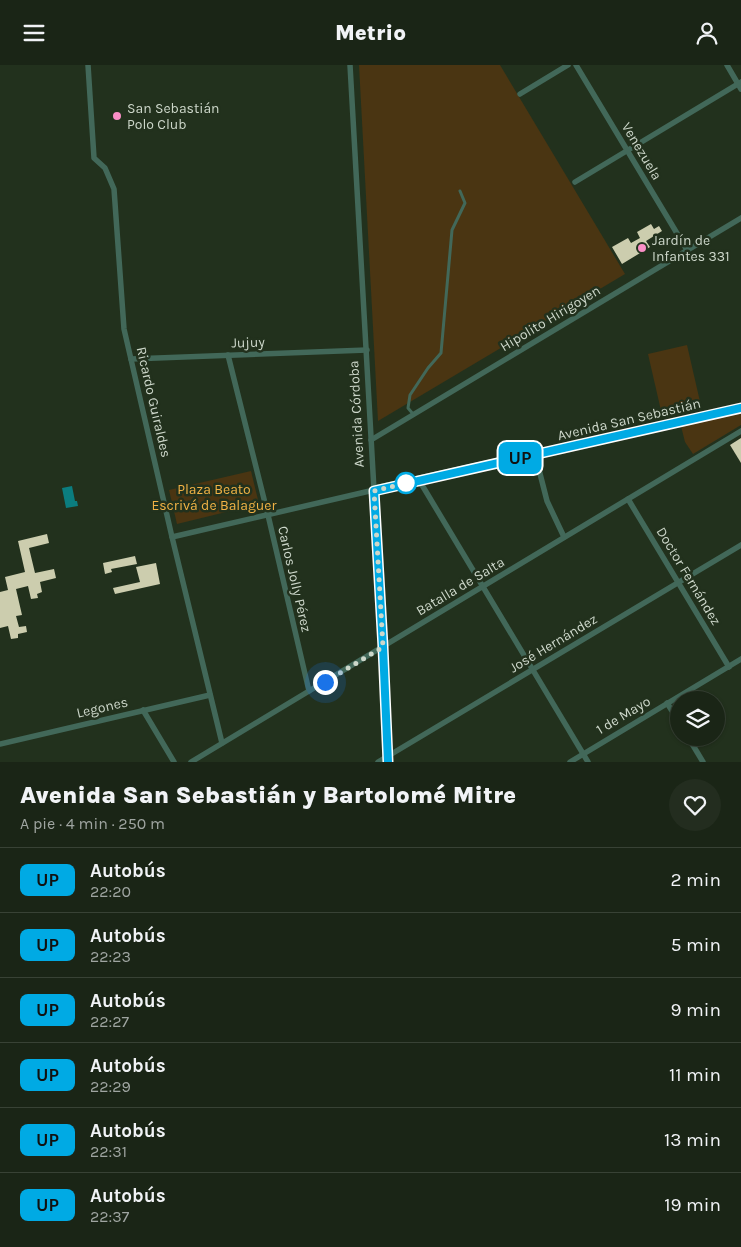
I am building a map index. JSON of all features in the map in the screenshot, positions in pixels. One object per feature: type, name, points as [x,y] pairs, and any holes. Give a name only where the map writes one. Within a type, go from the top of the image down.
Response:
[{"type":"street","name":"Ricardo Guiraldes","points":[[88,65],[94,158],[105,168],[114,189],[124,329],[222,743]]},
{"type":"street","name":"Avenida Córdoba","points":[[350,65],[388,759]]},
{"type":"street","points":[[520,94],[568,65]]},
{"type":"street","name":"Venezuela","points":[[576,65],[687,250]]},
{"type":"street","points":[[575,182],[740,85],[727,65]]},
{"type":"street","name":"Hipolito Hirigoyen","points":[[371,439],[741,218]]},
{"type":"street","name":"Jujuy","points":[[131,359],[367,350]]},
{"type":"street","name":"Carlos Jolly Pérez","points":[[228,355],[309,691]]},
{"type":"street","name":"Avenida San Sebastián","points":[[172,537],[741,408]]},
{"type":"street","name":"Batalla de Salta","points":[[191,762],[741,431]]},
{"type":"street","points":[[534,454],[547,501],[564,537]]},
{"type":"street","points":[[419,480],[588,762]]},
{"type":"street","name":"Doctor Fernández","points":[[628,499],[729,667]]},
{"type":"street","name":"José Hernández","points":[[378,762],[388,759],[533,669],[741,545]]},
{"type":"street","name":"1 de Mayo","points":[[570,762],[741,659]]},
{"type":"street","name":"Legones","points":[[0,744],[210,695]]},
{"type":"street","points":[[667,703],[670,708]]},
{"type":"street","points":[[143,710],[174,762]]},
{"type":"street","points":[[693,746],[703,762]]},
{"type":"lane","points":[[413,415],[408,408],[410,395],[428,368],[441,353],[452,230],[465,203],[460,191]]},
{"type":"green space","points":[[359,65],[500,65],[625,274],[378,421]]},
{"type":"green space","points":[[687,345],[701,406],[662,415],[648,354]]},
{"type":"green space","points":[[741,413],[741,425],[693,454],[685,442],[681,426]]},
{"type":"green space","name":"Plaza Beato Escrivá de Balaguer","points":[[251,471],[259,504],[177,524],[169,490]]},
{"type":"water","points":[[72,486],[78,506],[66,508],[62,488]]},
{"type":"building","points":[[651,224],[654,229],[659,226],[662,231],[646,241],[650,247],[622,264],[612,247],[628,238],[631,243],[640,238],[637,232]]},
{"type":"building","points":[[741,438],[741,463],[730,445]]},
{"type":"building","points":[[47,534],[49,543],[29,548],[35,573],[54,569],[56,578],[40,582],[42,592],[37,594],[38,598],[31,599],[28,586],[16,589],[22,615],[16,616],[19,627],[26,626],[27,632],[18,634],[18,638],[11,639],[8,626],[0,628],[0,592],[8,590],[5,577],[25,572],[18,541]]},
{"type":"building","points":[[135,556],[137,564],[111,569],[112,572],[105,574],[103,563]]},
{"type":"building","points":[[156,563],[160,584],[115,594],[113,588],[140,582],[136,567]]},
{"type":"bus line","name":"UP","points":[[388,762],[374,491],[741,408]]},
{"type":"place","name":"San Sebastián Polo Club","points":[[117,116]]},
{"type":"place","name":"Jardín de Infantes 331","points":[[642,248]]},
{"type":"route","points":[[325,682],[383,647],[374,491],[406,483]]}]
